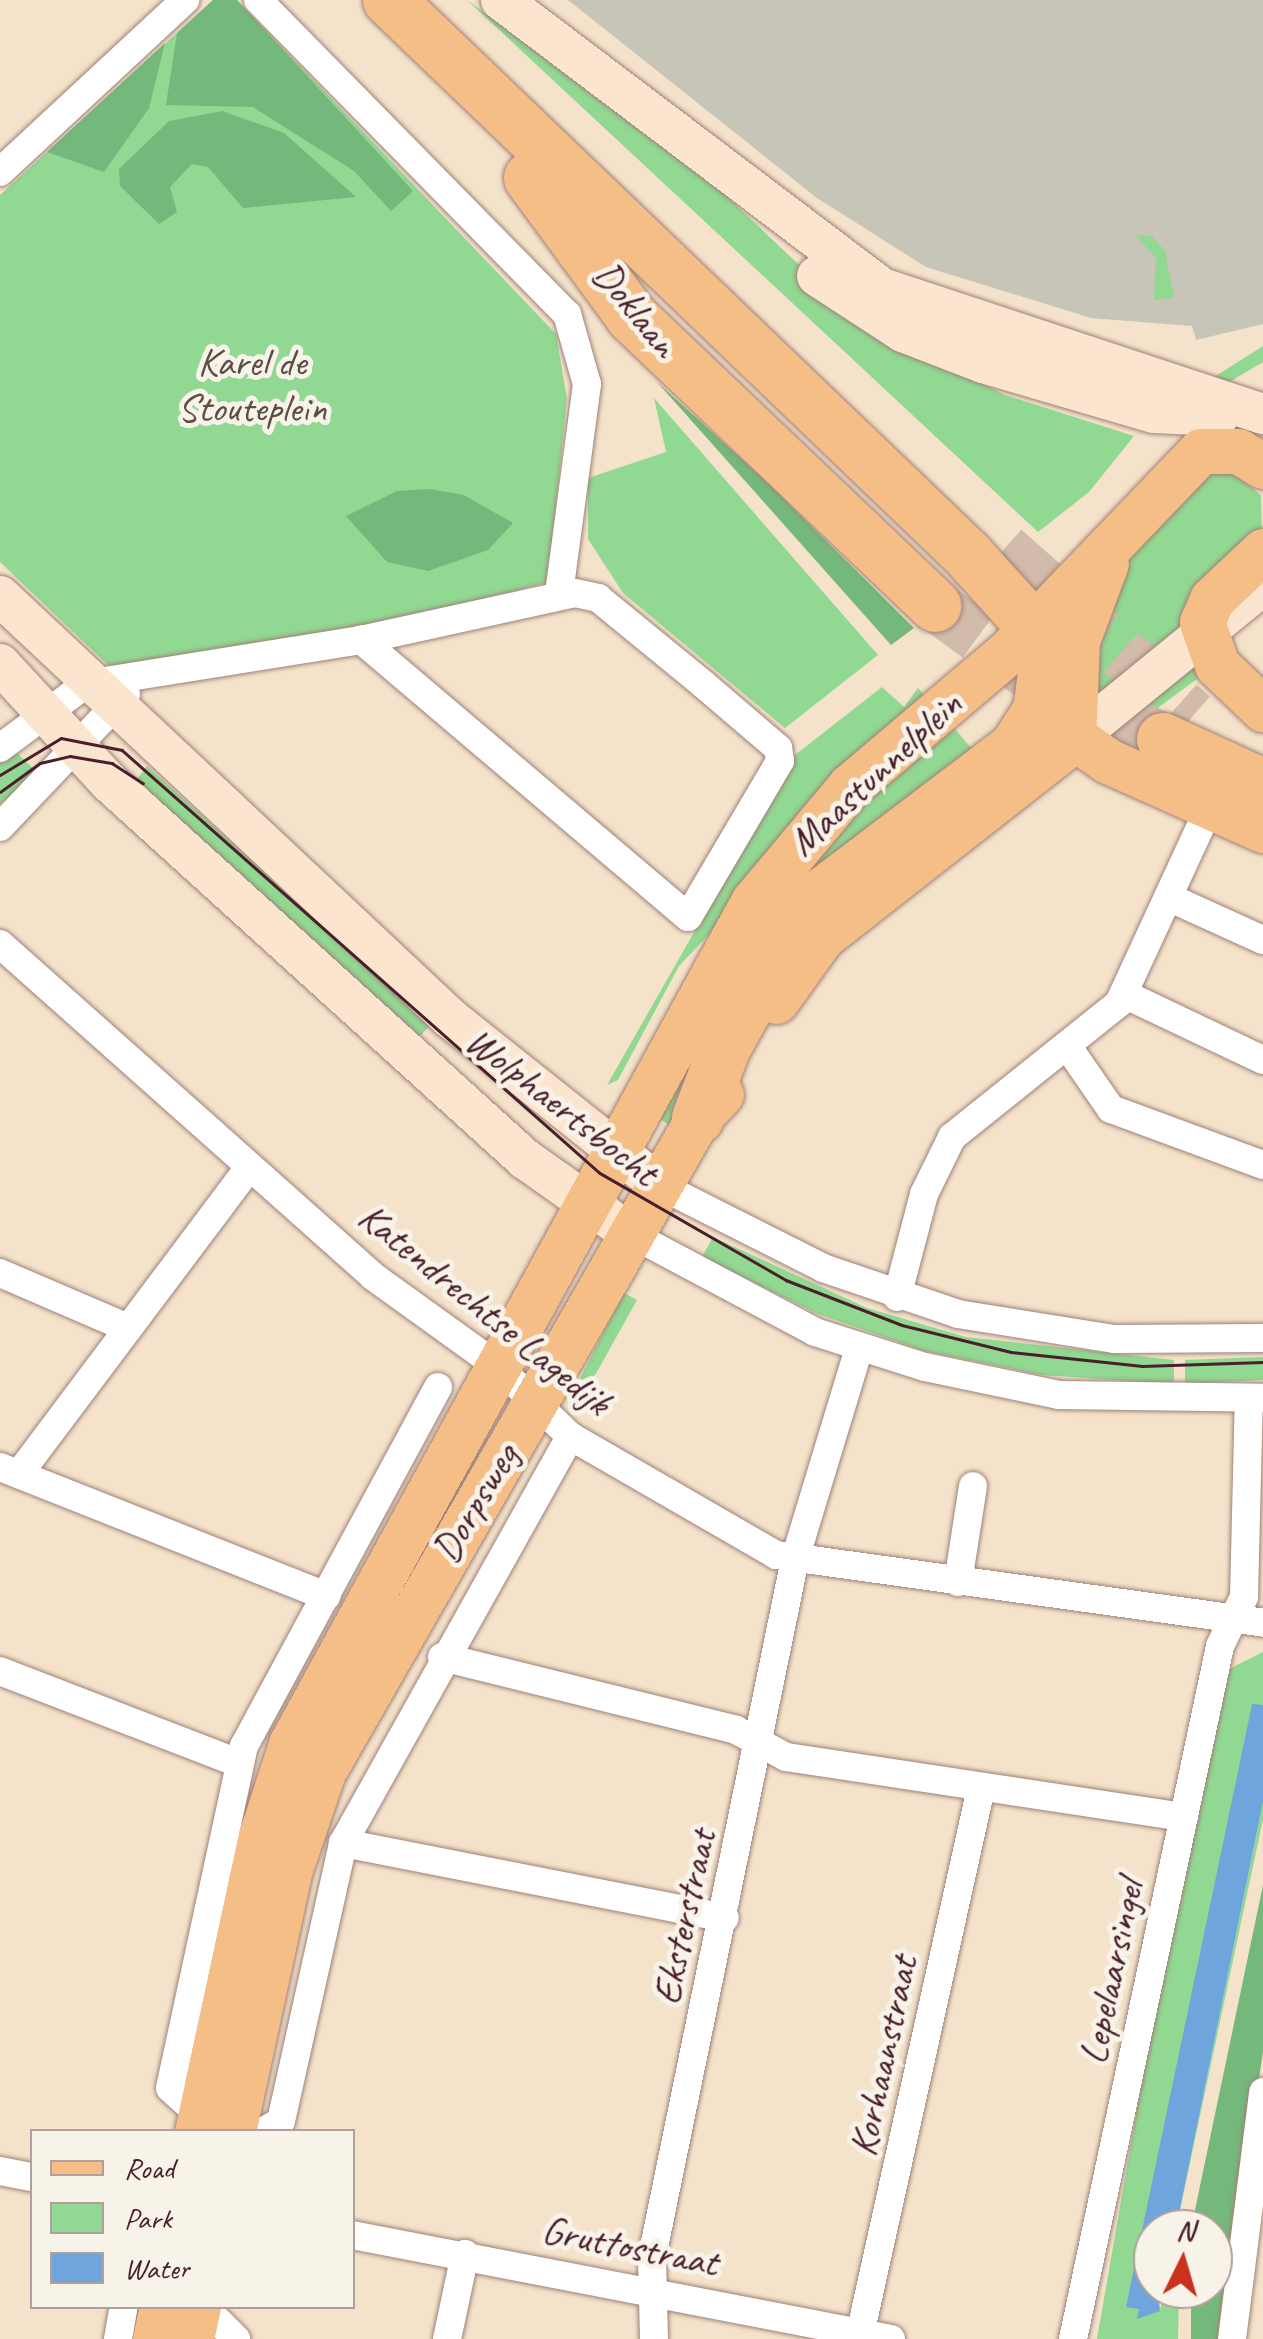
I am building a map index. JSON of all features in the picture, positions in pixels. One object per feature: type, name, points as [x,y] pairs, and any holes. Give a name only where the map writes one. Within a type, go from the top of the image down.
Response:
[{"type":"highway","name":"Doklaan","points":[[350,0],[558,205],[632,317],[936,606]]},
{"type":"highway","points":[[389,0],[1047,670],[1056,726],[1014,748],[825,892],[790,932],[725,1046],[698,1118]]},
{"type":"highway","name":"Doklaan","points":[[418,0],[1004,548]]},
{"type":"highway","points":[[558,205],[1020,640]]},
{"type":"highway","points":[[1263,754],[1178,728],[1263,785]]},
{"type":"main road","points":[[501,0],[850,269],[932,311],[1233,424]]},
{"type":"main road","points":[[726,177],[801,262],[872,315],[982,363],[1154,412],[1233,424]]},
{"type":"main road","points":[[1154,412],[1172,452],[1233,424]]},
{"type":"main road","name":"Maastunnelplein","points":[[753,902],[850,786],[1020,640],[1117,537],[1233,424]]},
{"type":"main road","points":[[1233,424],[1238,451],[1263,466]]},
{"type":"main road","points":[[1056,726],[1078,640],[1117,537]]},
{"type":"main road","points":[[1263,551],[1207,604],[1203,633],[1222,672],[1263,709]]},
{"type":"main road","points":[[1056,726],[1203,633],[1263,584]]},
{"type":"main road","name":"Wolphaertsbocht","points":[[0,596],[100,696],[450,1018],[659,1185]]},
{"type":"main road","name":"Wolphaertsbocht","points":[[0,664],[78,747],[525,1159],[632,1234]]},
{"type":"main road","points":[[1056,726],[1263,830]]},
{"type":"main road","name":"Dorpsweg","points":[[210,2126],[324,1772],[698,1118],[833,928],[1056,726]]},
{"type":"main road","name":"Dorpsweg","points":[[210,2126],[261,1836],[291,1744],[455,1397],[496,1365],[582,1201],[753,902]]},
{"type":"main road","points":[[155,2339],[161,2309]]},
{"type":"main road","points":[[191,2339],[199,2309]]},
{"type":"street","points":[[0,172],[184,0]]},
{"type":"street","name":"Doklaan","points":[[258,0],[567,314],[587,384],[559,594]]},
{"type":"street","points":[[0,748],[45,711],[100,696],[140,678],[361,640],[559,594]]},
{"type":"street","name":"Maastunnelplein","points":[[361,640],[688,916],[707,898],[780,755],[598,598],[559,594]]},
{"type":"street","points":[[0,827],[78,747],[100,696]]},
{"type":"street","points":[[897,1297],[932,1173],[952,1137],[1068,1047],[1124,994],[1210,806]]},
{"type":"street","points":[[1168,897],[1263,940]]},
{"type":"street","name":"Katendrechtse Lagedijk","points":[[0,944],[374,1277],[496,1365],[570,1436],[795,1558],[1249,1625]]},
{"type":"street","points":[[1124,994],[1263,1060]]},
{"type":"street","points":[[1068,1047],[1111,1109],[1263,1165]]},
{"type":"street","points":[[249,1168],[128,1328],[9,1471],[326,1596]]},
{"type":"street","name":"Wolphaertsbocht","points":[[659,1185],[897,1297],[1078,1336],[1263,1338]]},
{"type":"street","name":"Wolphaertsbocht","points":[[632,1234],[712,1283],[859,1348],[1059,1395],[1256,1399]]},
{"type":"street","points":[[0,1274],[128,1328]]},
{"type":"street","name":"Eksterstraat","points":[[654,2339],[652,2257],[761,1744],[795,1558],[859,1348]]},
{"type":"street","name":"Dorpsweg","points":[[210,2126],[170,2088],[239,1763],[412,1434],[455,1397]]},
{"type":"street","name":"Dorpsweg","points":[[412,1434],[455,1397]]},
{"type":"street","name":"Lepelaarsingel","points":[[1074,2339],[1220,1646],[1249,1625],[1244,1596],[1256,1399]]},
{"type":"street","name":"Dorpsweg","points":[[267,2129],[281,2121],[343,1843],[442,1657],[570,1436]]},
{"type":"street","points":[[958,1582],[973,1486]]},
{"type":"street","points":[[442,1657],[736,1730],[786,1757],[1184,1817]]},
{"type":"street","points":[[0,1671],[239,1763]]},
{"type":"street","name":"Korhaanstraat","points":[[859,2336],[981,1788]]},
{"type":"street","points":[[343,1843],[725,1918]]},
{"type":"street","points":[[1232,2339],[1262,2109]]},
{"type":"street","points":[[0,2171],[30,2176]]},
{"type":"street","name":"Gruttostraat","points":[[355,2236],[465,2254],[859,2336],[891,2339]]},
{"type":"street","points":[[447,2339],[465,2254]]},
{"type":"street","points":[[118,2339],[123,2309]]},
{"type":"street","points":[[203,2309],[236,2339]]},
{"type":"shaded area","points":[[568,0],[1263,0],[1263,324],[1196,340],[1192,326],[1091,318],[926,267],[817,198]]},
{"type":"green space","name":"Karel de Stouteplein","points":[[213,0],[237,0],[556,334],[567,399],[548,582],[383,626],[109,666],[0,562],[0,195]]},
{"type":"green space","points":[[213,0],[237,0],[413,191],[391,211],[354,171],[253,107],[166,105],[177,33]]},
{"type":"green space","points":[[467,0],[695,166],[856,319],[1005,395],[1134,436],[1089,492],[1038,532]]},
{"type":"green space","points":[[165,43],[149,108],[104,172],[47,152]]},
{"type":"green space","points":[[222,111],[284,133],[356,197],[243,208],[208,167],[192,164],[170,187],[177,212],[159,224],[120,186],[119,169],[169,121]]},
{"type":"green space","points":[[1135,235],[1152,236],[1165,251],[1174,298],[1154,300],[1156,258]]},
{"type":"green space","points":[[1263,346],[1263,362],[1226,384],[1211,379]]},
{"type":"green space","points":[[657,382],[768,483],[914,628],[891,645]]},
{"type":"green space","points":[[654,398],[878,655],[785,728],[623,593],[588,539],[588,478],[666,452]]},
{"type":"green space","points":[[1231,471],[1261,495],[1262,532],[1185,631],[1098,705],[1084,686],[1112,574],[1204,474]]},
{"type":"green space","points":[[430,489],[464,495],[513,523],[488,550],[428,571],[387,562],[346,516],[397,491]]},
{"type":"green space","points":[[1192,659],[1205,673],[1109,744],[1101,737]]},
{"type":"green space","points":[[882,687],[904,707],[918,688],[930,701],[679,966],[618,1080],[607,1085],[795,755]]},
{"type":"green space","points":[[949,722],[977,755],[675,1129],[659,1118],[837,820]]},
{"type":"green space","points":[[14,750],[37,772],[0,804],[0,763]]},
{"type":"green space","points":[[147,766],[425,1017],[430,1025],[416,1041],[134,783]]},
{"type":"green space","points":[[713,1237],[867,1308],[966,1337],[1174,1360],[1174,1384],[1042,1375],[925,1351],[818,1314],[702,1257]]},
{"type":"green space","points":[[624,1293],[637,1300],[589,1386],[580,1378]]},
{"type":"green space","points":[[1263,1357],[1263,1380],[1185,1384],[1185,1360]]},
{"type":"green space","points":[[1263,1652],[1263,1705],[1252,1705],[1147,2209],[1133,2209],[1133,2277],[1127,2306],[1160,2311],[1179,2309],[1178,2339],[1097,2339],[1161,1971],[1229,1669]]},
{"type":"green space","points":[[1263,1802],[1263,1819],[1180,2209]]},
{"type":"green space","points":[[1263,1885],[1263,2051],[1233,2262],[1233,2209],[1195,2209]]},
{"type":"green space","points":[[1191,2309],[1226,2309],[1222,2339],[1191,2339]]},
{"type":"water","points":[[1252,1704],[1263,1705],[1263,1802],[1180,2209],[1146,2209]]},
{"type":"water","points":[[1133,2274],[1133,2308],[1126,2307]]},
{"type":"water","points":[[1139,2309],[1160,2309],[1160,2311],[1137,2319]]},
{"type":"tunnel","points":[[1004,549],[1193,716]]},
{"type":"tunnel","points":[[936,606],[1038,680],[1163,739]]},
{"type":"tram line","points":[[0,775],[61,738],[122,750],[600,1173],[786,1280],[902,1325],[1011,1352],[1142,1366],[1263,1362]]},
{"type":"tram line","points":[[0,792],[40,763],[70,756],[112,763],[143,783]]}]
